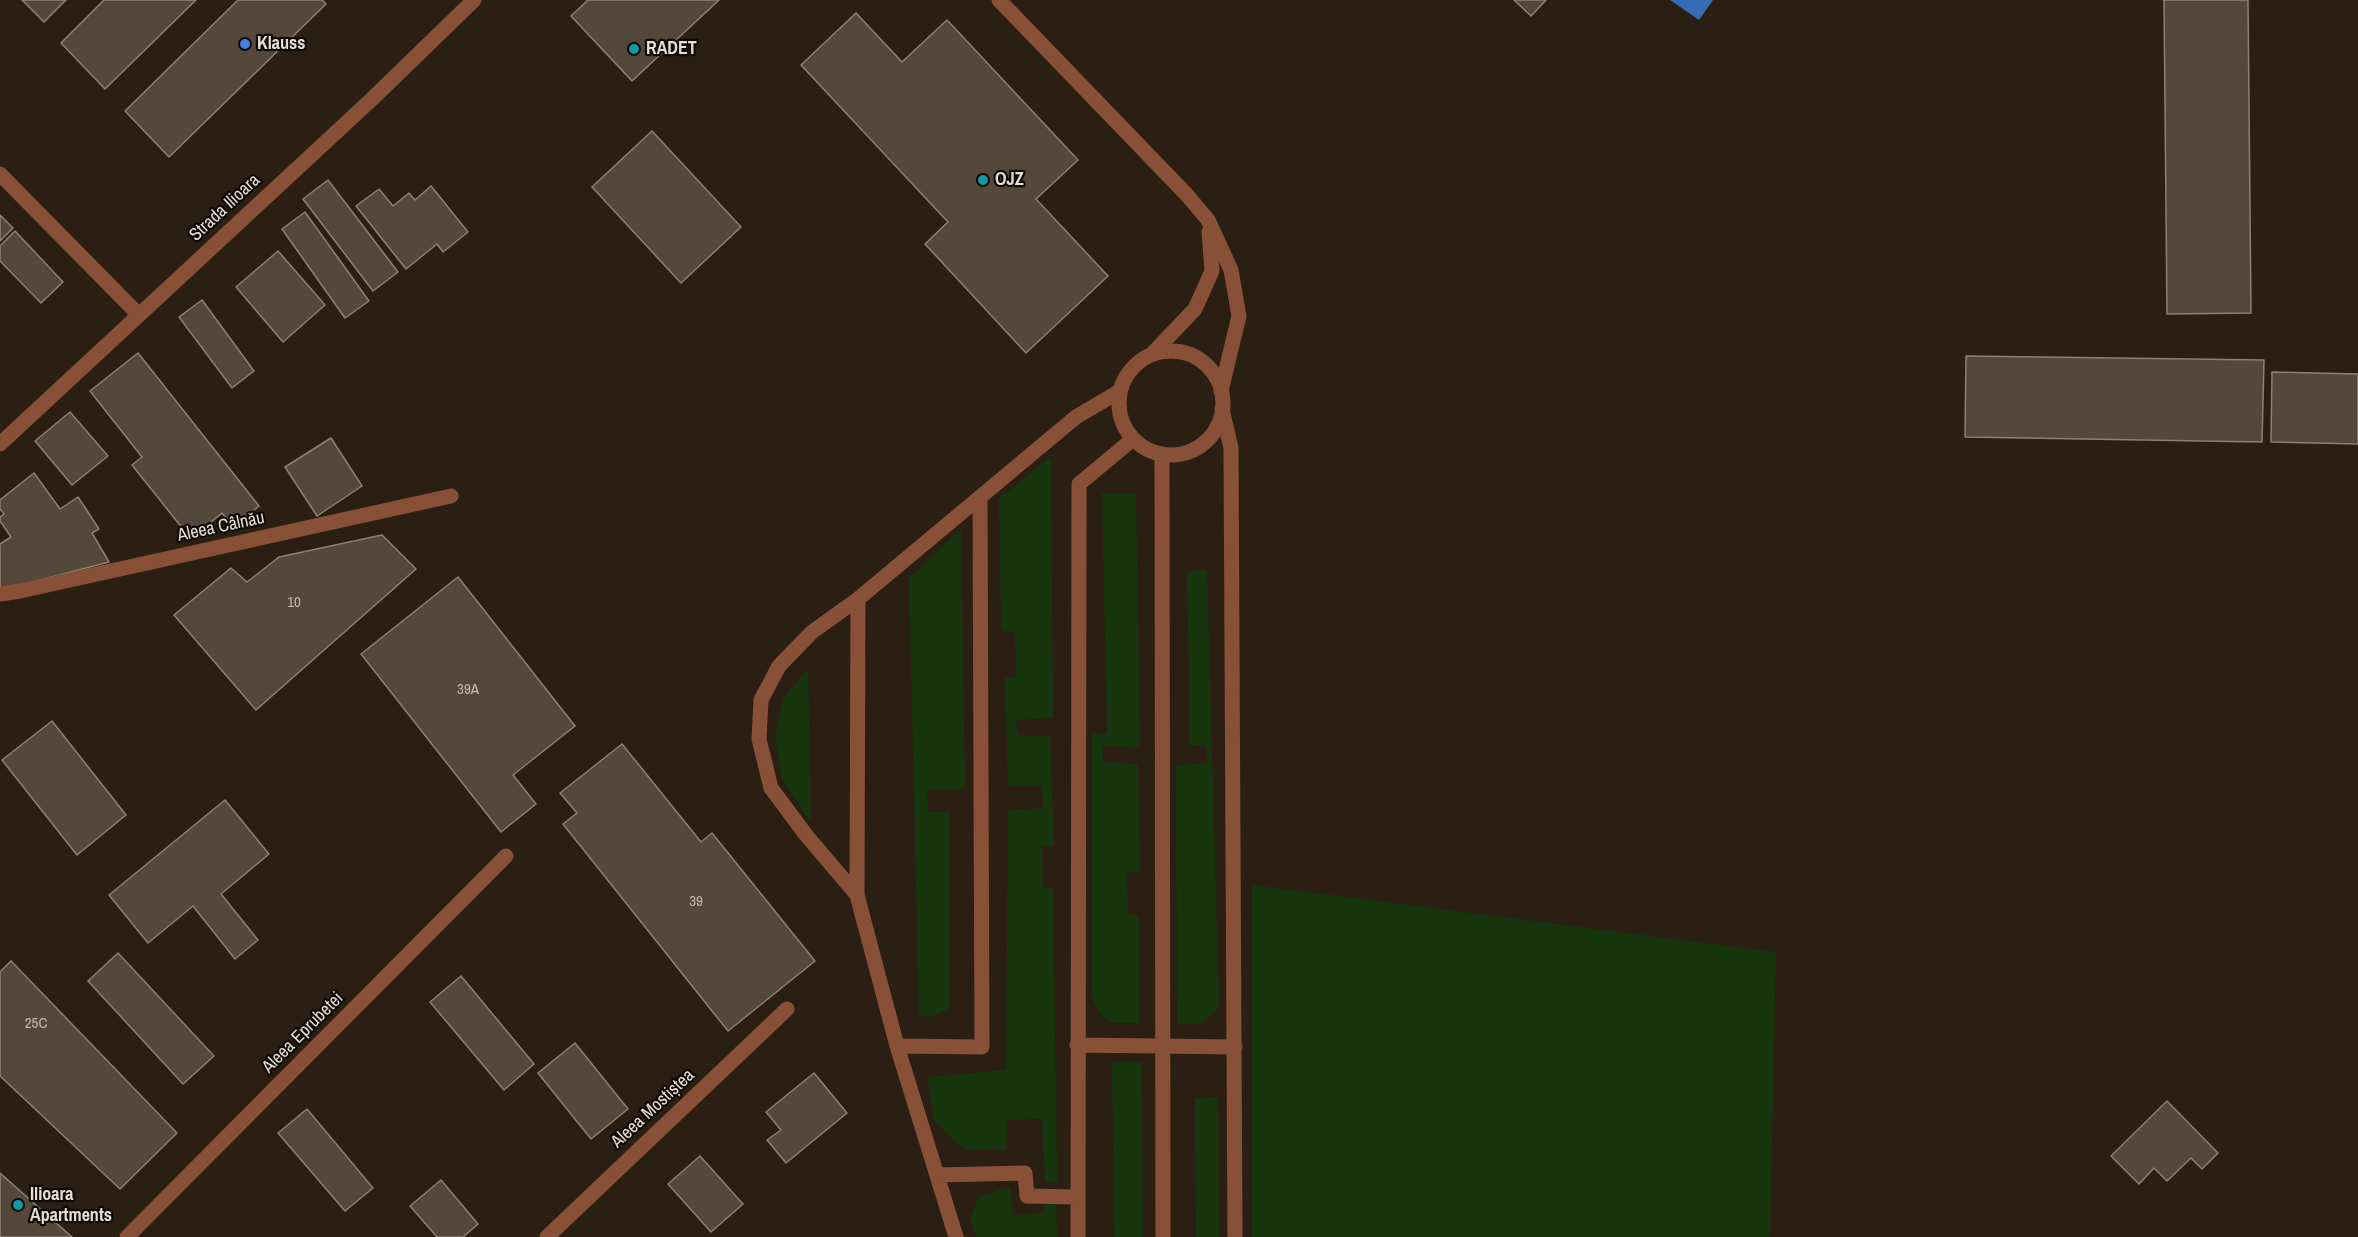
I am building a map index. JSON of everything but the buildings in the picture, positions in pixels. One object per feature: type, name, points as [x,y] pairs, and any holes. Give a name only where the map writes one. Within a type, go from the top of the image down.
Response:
[{"type":"street","name":"Strada Ilioara","points":[[0,444],[372,99],[474,0]]},
{"type":"street","points":[[999,0],[1187,195],[1208,220],[1231,270],[1239,316],[1221,391],[1222,409],[1231,448],[1235,1237]]},
{"type":"street","points":[[0,174],[139,315]]},
{"type":"street","points":[[1208,220],[1212,272],[1195,309],[1153,353],[1138,362],[1126,375],[1120,391],[1119,408],[1124,425],[1133,439],[1147,449],[1162,454],[1179,454],[1202,444],[1218,425],[1222,409]]},
{"type":"street","points":[[1153,353],[1170,351],[1188,354],[1203,362],[1214,375],[1221,391]]},
{"type":"street","points":[[857,895],[806,835],[771,788],[759,739],[761,700],[779,666],[812,632],[858,599],[1076,417],[1120,391]]},
{"type":"street","points":[[1078,1237],[1079,484],[1133,439]]},
{"type":"street","points":[[1162,454],[1163,1237]]},
{"type":"street","name":"Aleea Câlnău","points":[[0,594],[451,496]]},
{"type":"street","points":[[897,1046],[982,1047],[980,499]]},
{"type":"street","points":[[858,599],[857,895],[897,1046],[956,1237]]},
{"type":"street","name":"Aleea Eprubetei","points":[[127,1237],[507,856]]},
{"type":"street","name":"Aleea Mostiștea","points":[[547,1237],[787,1009]]},
{"type":"street","points":[[1077,1045],[1234,1047]]},
{"type":"street","points":[[937,1175],[1025,1173],[1027,1196],[1078,1197]]},
{"type":"green space","points":[[1051,457],[1053,718],[1016,720],[1018,735],[1050,736],[1054,846],[1042,846],[1043,888],[1053,889],[1057,1182],[1045,1182],[1042,1119],[1007,1120],[1006,1150],[964,1149],[934,1120],[927,1077],[1006,1070],[1008,810],[1043,808],[1042,786],[1008,786],[1005,677],[1016,677],[1015,632],[1001,631],[999,498]]},
{"type":"green space","points":[[1102,493],[1136,493],[1140,748],[1103,746],[1103,762],[1138,764],[1140,872],[1127,872],[1128,914],[1139,916],[1139,1023],[1112,1023],[1098,1011],[1092,996],[1092,734],[1107,734]]},
{"type":"green space","points":[[961,529],[965,789],[927,790],[928,812],[950,812],[949,1008],[934,1016],[919,1016],[909,579]]},
{"type":"green space","points":[[1207,570],[1219,1007],[1201,1024],[1177,1024],[1176,765],[1208,763],[1206,745],[1190,745],[1187,571]]},
{"type":"green space","points":[[808,670],[811,822],[782,779],[775,739],[783,698]]},
{"type":"green space","points":[[1252,885],[1776,952],[1770,1237],[1252,1237]]},
{"type":"green space","points":[[1112,1062],[1142,1062],[1143,1237],[1114,1237]]},
{"type":"green space","points":[[1218,1097],[1219,1237],[1196,1237],[1195,1098]]},
{"type":"green space","points":[[1010,1186],[1013,1215],[1043,1213],[1044,1200],[1056,1200],[1057,1237],[976,1237],[970,1219],[979,1197]]},
{"type":"water","points":[[1670,0],[1713,0],[1699,20]]},
{"type":"place","name":"Klauss","points":[[245,44]]},
{"type":"place","name":"RADET","points":[[634,49]]},
{"type":"place","name":"OJZ","points":[[983,180]]},
{"type":"place","name":"Ilioara Apartments","points":[[18,1205]]}]
